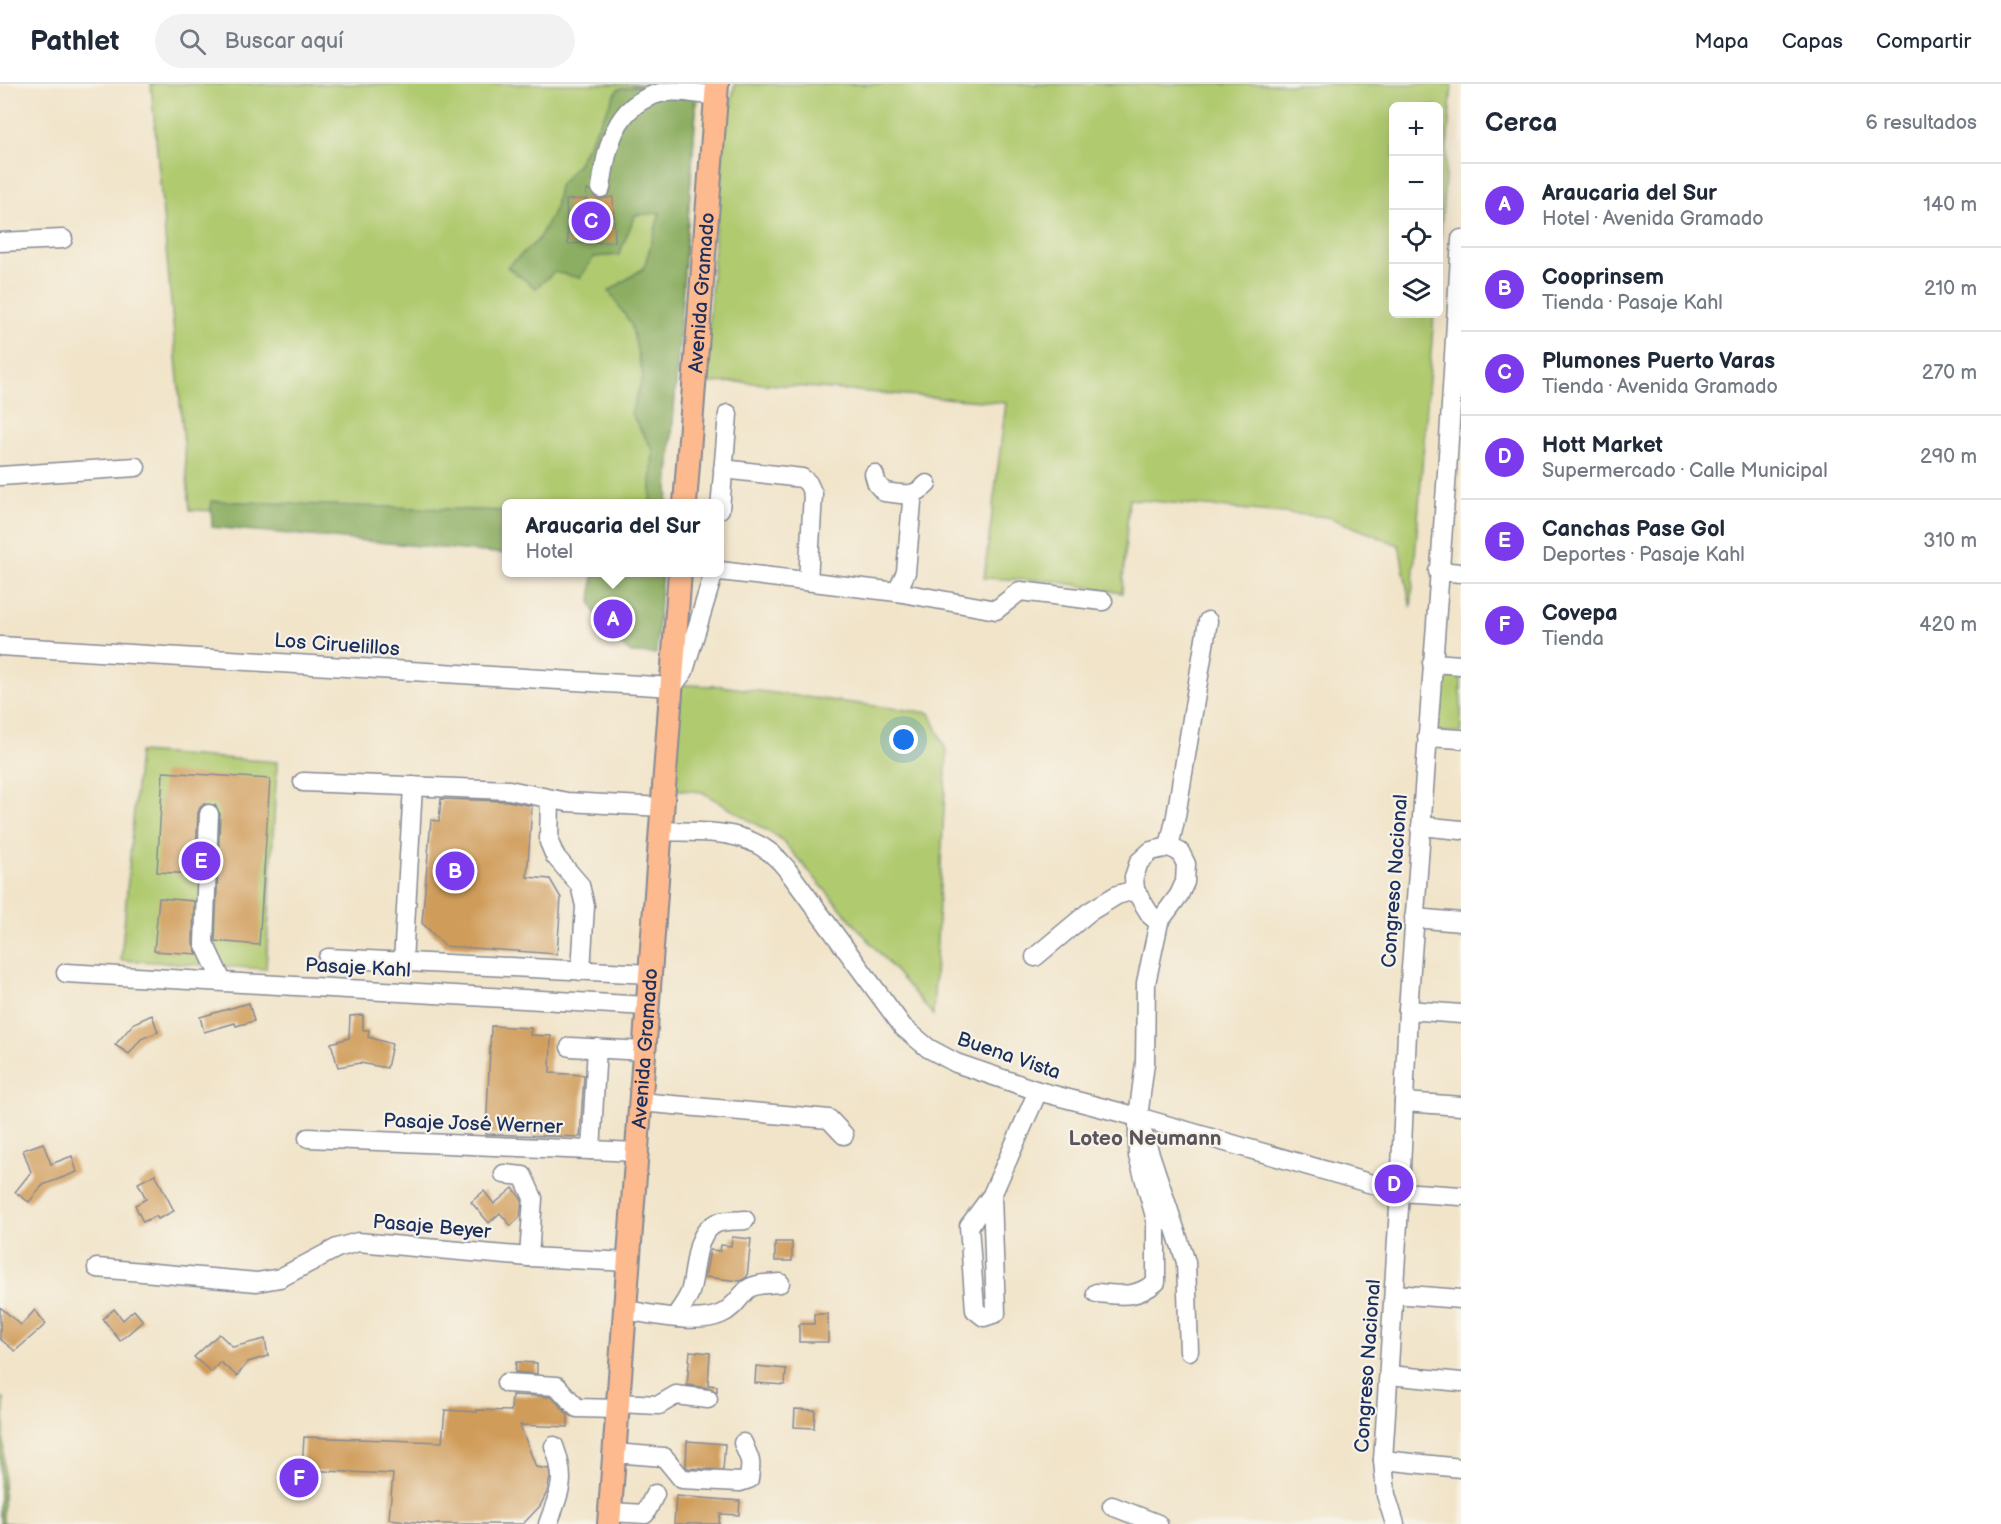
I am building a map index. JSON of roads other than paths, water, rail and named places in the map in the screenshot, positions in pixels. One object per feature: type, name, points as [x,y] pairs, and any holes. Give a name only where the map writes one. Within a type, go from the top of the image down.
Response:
[{"type":"main road","name":"Avenida Gramado","points":[[685,499],[716,90]]},
{"type":"main road","name":"Avenida Gramado","points":[[609,1518],[680,577]]},
{"type":"street","points":[[601,188],[606,153],[610,142],[620,120],[636,103],[660,93],[716,90]]},
{"type":"street","points":[[0,242],[63,239]]},
{"type":"street","name":"Congreso Nacional","points":[[1395,1524],[1386,1495],[1383,1460],[1400,1192],[1408,1010],[1438,571],[1454,472],[1461,239]]},
{"type":"street","points":[[721,499],[728,414]]},
{"type":"street","points":[[0,476],[136,467]]},
{"type":"street","points":[[723,469],[802,478],[808,483],[813,494],[808,581]]},
{"type":"street","points":[[874,474],[877,484],[884,492],[911,495],[920,491],[927,484]]},
{"type":"street","points":[[897,592],[906,572],[911,495]]},
{"type":"street","points":[[724,571],[897,592],[996,610],[1020,591],[1103,601]]},
{"type":"street","points":[[1438,571],[1461,573]]},
{"type":"street","points":[[672,687],[684,671],[713,577]]},
{"type":"street","points":[[1169,847],[1208,621]]},
{"type":"street","name":"Los Ciruelillos","points":[[0,646],[672,687]]},
{"type":"street","points":[[1432,663],[1461,665]]},
{"type":"street","points":[[1427,737],[1461,739]]},
{"type":"street","points":[[303,782],[509,790],[567,802],[663,807]]},
{"type":"street","points":[[403,962],[413,786]]},
{"type":"street","points":[[549,799],[549,842],[555,856],[580,885],[585,906],[581,971]]},
{"type":"street","points":[[209,814],[204,944],[222,981]]},
{"type":"street","points":[[1421,826],[1461,830]]},
{"type":"street","name":"Buena Vista","points":[[661,831],[735,835],[747,838],[769,850],[786,868],[893,1015],[915,1038],[956,1063],[1038,1091],[1362,1179],[1400,1192],[1461,1196]]},
{"type":"street","points":[[1096,1293],[1136,1294],[1144,1292],[1156,1282],[1156,1220],[1138,1156],[1138,1117],[1145,1063],[1146,983],[1159,922],[1179,895],[1185,882],[1186,864],[1180,852],[1169,847],[1151,851],[1139,862],[1134,877],[1135,890],[1151,916],[1159,922]]},
{"type":"street","points":[[1035,957],[1089,912],[1117,895],[1135,890]]},
{"type":"street","points":[[1414,918],[1461,922]]},
{"type":"street","points":[[328,958],[650,974]]},
{"type":"street","name":"Pasaje Kahl","points":[[66,974],[648,1006]]},
{"type":"street","points":[[1408,1010],[1461,1014]]},
{"type":"street","points":[[570,1047],[644,1051]]},
{"type":"street","points":[[591,1150],[597,1048]]},
{"type":"street","points":[[992,1194],[996,1313],[984,1317],[975,1310],[969,1226],[992,1194],[1038,1091]]},
{"type":"street","points":[[640,1102],[829,1119],[844,1135]]},
{"type":"street","points":[[1404,1102],[1461,1106]]},
{"type":"street","points":[[1138,1117],[1186,1262],[1189,1351]]},
{"type":"street","name":"Pasaje José Werner","points":[[308,1138],[637,1152]]},
{"type":"street","points":[[504,1174],[523,1176],[533,1198],[529,1257]]},
{"type":"street","points":[[675,1317],[689,1295],[695,1276],[699,1243],[706,1231],[717,1223],[745,1220]]},
{"type":"street","name":"Pasaje Beyer","points":[[98,1268],[257,1282],[280,1278],[337,1248],[358,1242],[529,1257],[628,1262]]},
{"type":"street","points":[[625,1310],[675,1317],[707,1318],[722,1314],[748,1289],[759,1284],[780,1283]]},
{"type":"street","points":[[1394,1294],[1461,1299]]},
{"type":"street","points":[[1389,1375],[1461,1382]]},
{"type":"street","points":[[506,1383],[556,1386],[577,1408],[659,1406],[676,1395],[708,1399]]},
{"type":"street","points":[[614,1453],[664,1458],[682,1479],[740,1482],[749,1479],[751,1468],[751,1458],[743,1443]]},
{"type":"street","points":[[548,1524],[562,1486],[560,1462],[554,1446]]},
{"type":"street","points":[[1383,1460],[1461,1468]]},
{"type":"street","points":[[609,1518],[645,1514],[655,1494]]},
{"type":"street","points":[[1112,1506],[1158,1524]]},
{"type":"place","name":"Plumones Puerto Varas","points":[[591,221]]},
{"type":"place","name":"Araucaria del Sur","points":[[613,619]]},
{"type":"place","name":"Canchas Pase Gol","points":[[201,861]]},
{"type":"place","name":"Cooprinsem","points":[[455,871]]},
{"type":"place","name":"Hott Market","points":[[1394,1184]]},
{"type":"place","name":"Covepa","points":[[299,1478]]},
{"type":"district","name":"Loteo Neumann","points":[[1145,1138]]}]
